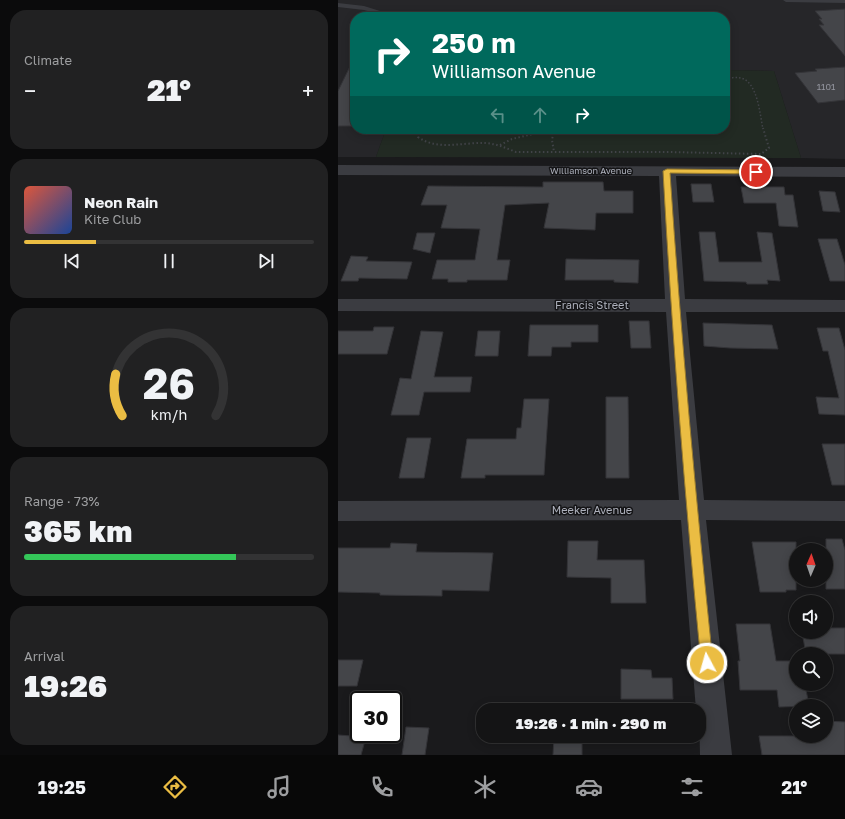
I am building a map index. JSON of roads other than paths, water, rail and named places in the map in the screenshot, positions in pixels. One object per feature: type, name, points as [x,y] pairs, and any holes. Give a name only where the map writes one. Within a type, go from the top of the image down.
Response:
[{"type":"street","name":"Williamson Avenue","points":[[338,170],[845,172]]},
{"type":"street","points":[[667,171],[674,305],[691,510],[716,755]]},
{"type":"street","name":"Francis Street","points":[[338,305],[845,306]]},
{"type":"street","name":"Meeker Avenue","points":[[338,511],[691,510],[845,512]]},
{"type":"lane","points":[[786,0],[845,1]]},
{"type":"lane","points":[[338,5],[364,8],[378,12]]}]
